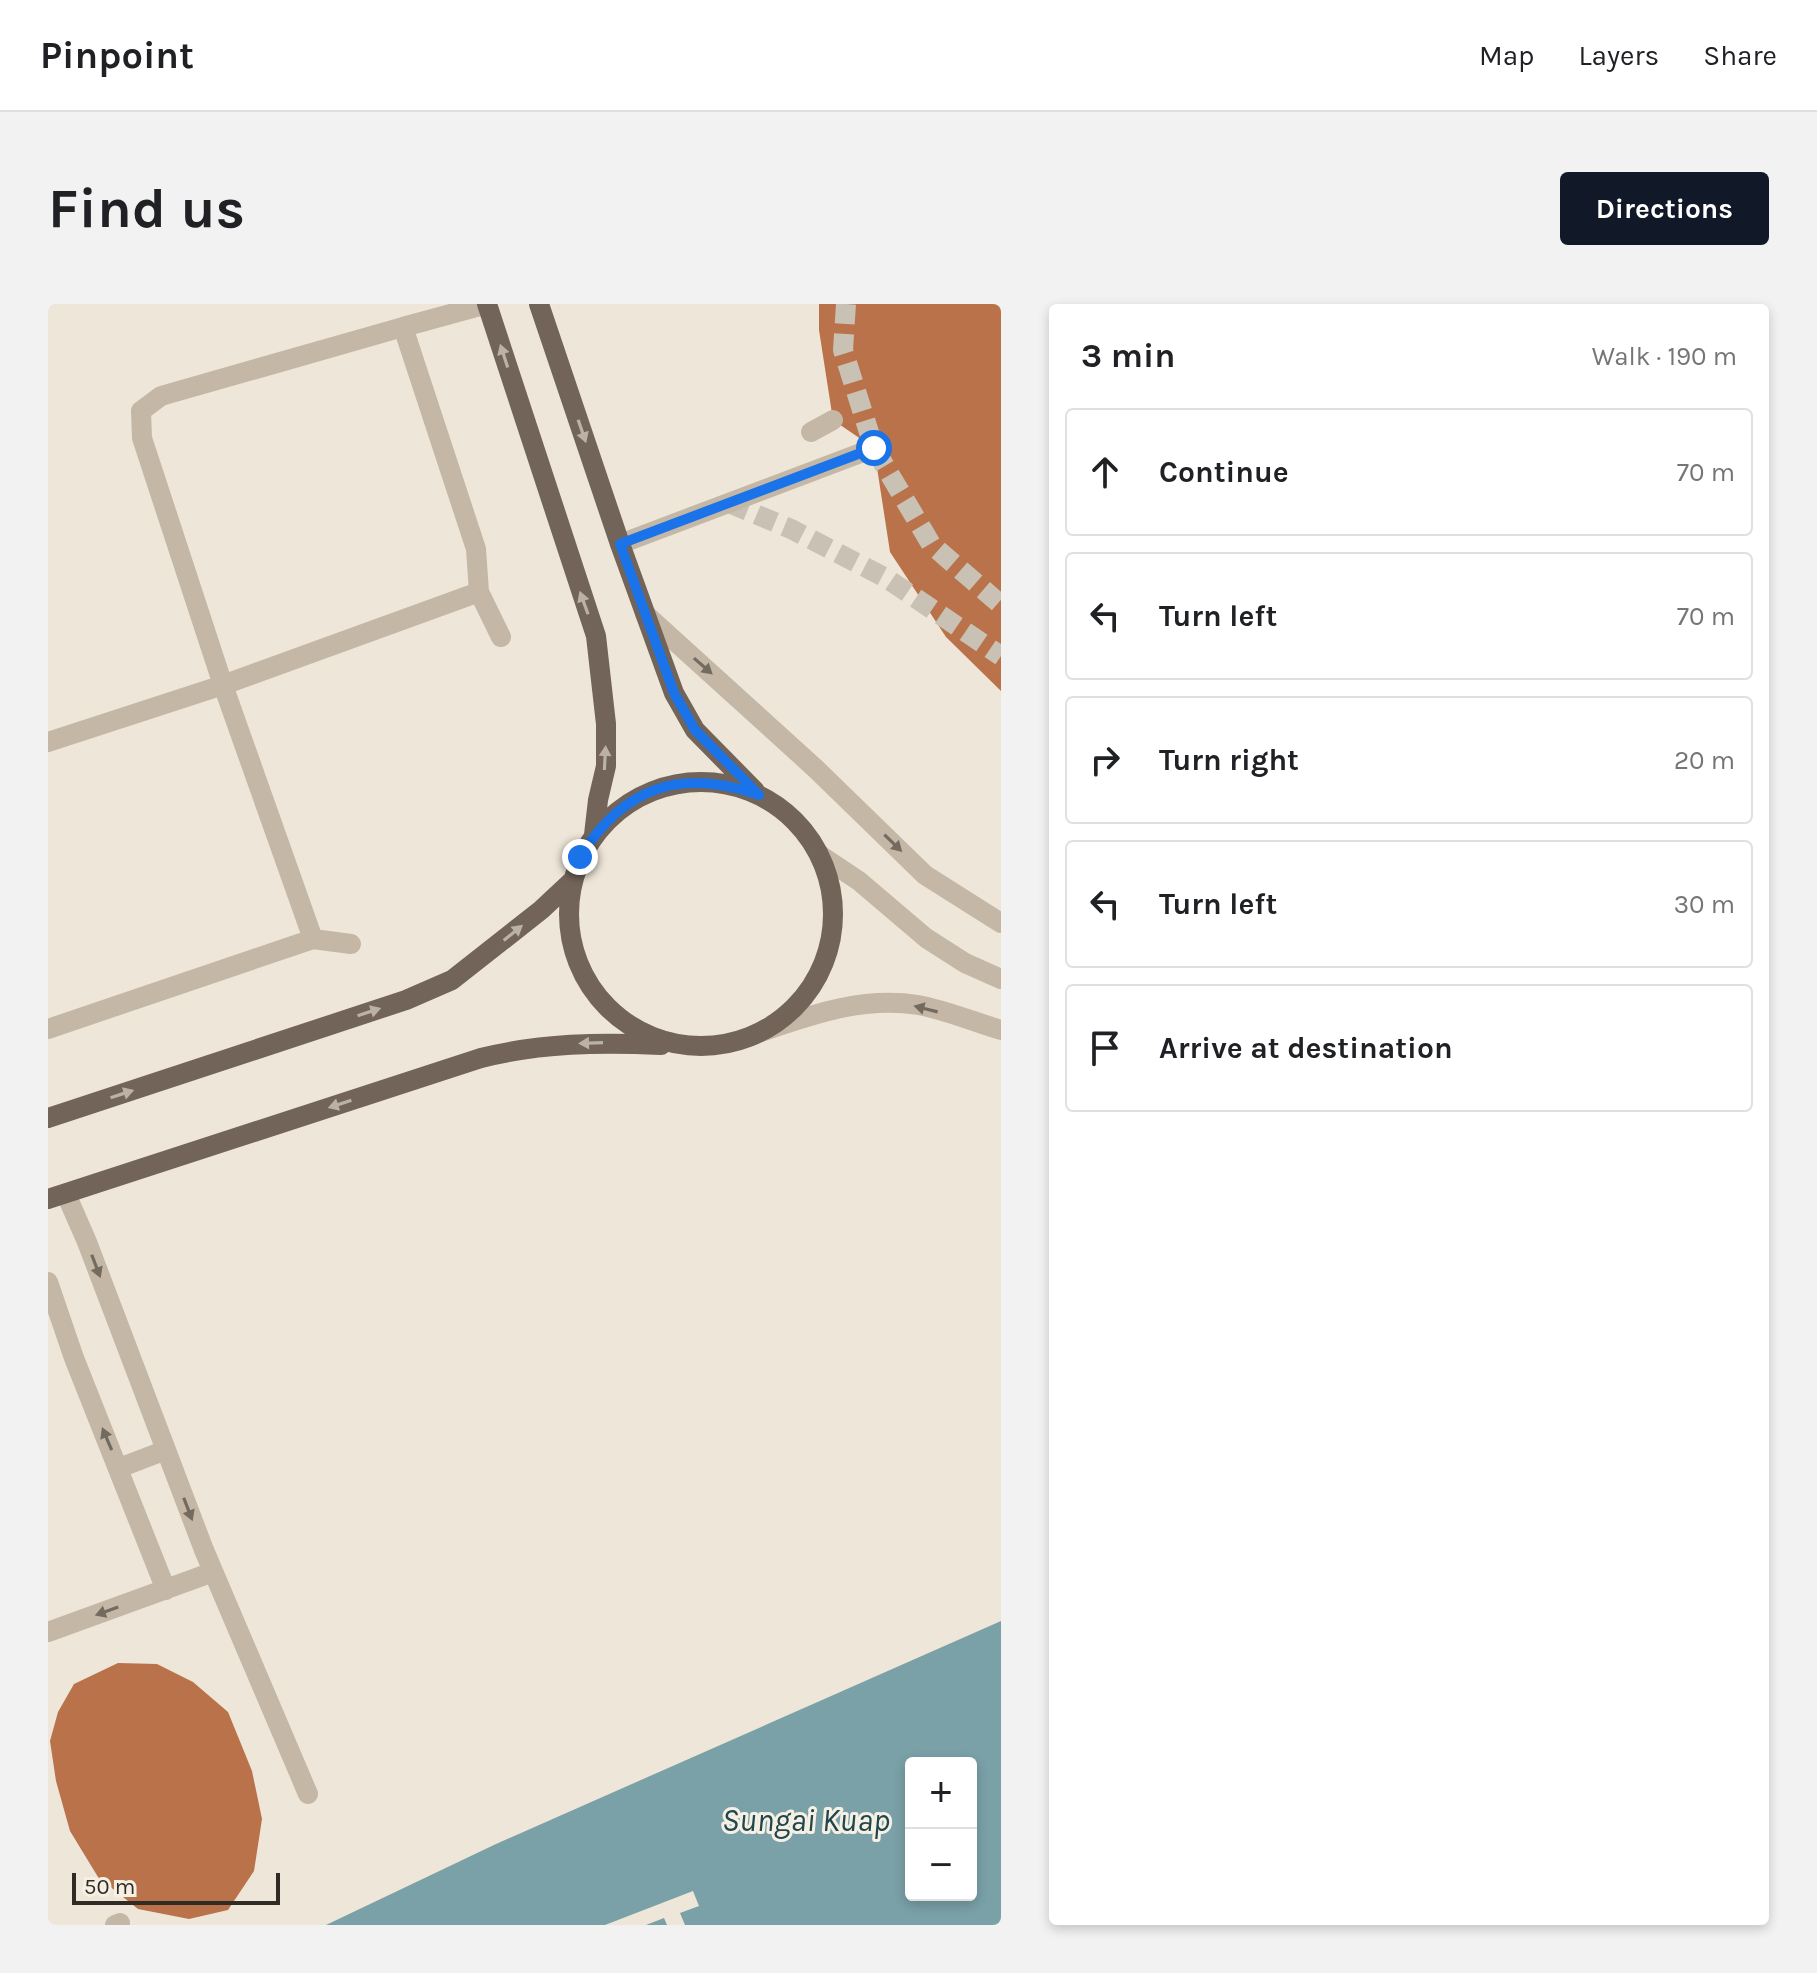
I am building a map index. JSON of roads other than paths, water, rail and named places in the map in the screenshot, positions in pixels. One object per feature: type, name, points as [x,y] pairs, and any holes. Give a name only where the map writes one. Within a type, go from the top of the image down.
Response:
[{"type":"main road","points":[[487,304],[596,636],[606,724],[606,752],[594,835]]},
{"type":"main road","points":[[57,1197],[481,1058],[523,1048],[617,1042],[697,1046],[730,1043],[761,1032],[785,1016],[806,995],[821,970],[831,942],[834,912],[830,883],[820,855],[804,831],[783,811],[759,795],[695,730],[674,693],[539,304]]},
{"type":"main road","points":[[697,1046],[663,1041],[632,1027],[606,1007],[585,980],[572,949],[567,915],[571,882],[580,857],[594,835],[615,812],[640,796],[669,785],[699,781],[730,785],[759,795]]},
{"type":"main road","points":[[48,1118],[406,1000],[452,980],[541,910],[571,882]]},
{"type":"street","points":[[313,939],[223,685],[142,438],[141,411],[161,396],[487,304]]},
{"type":"street","points":[[403,327],[476,549],[479,592],[501,637]]},
{"type":"street","points":[[811,432],[833,420]]},
{"type":"street","points":[[620,544],[874,448]]},
{"type":"street","points":[[48,742],[223,685],[479,592]]},
{"type":"street","points":[[645,614],[816,769],[925,875],[1001,923]]},
{"type":"street","points":[[820,855],[859,881],[926,938],[965,963],[1001,979]]},
{"type":"street","points":[[48,1029],[313,939],[351,944]]},
{"type":"street","points":[[761,1032],[820,1011],[883,1003],[918,1005],[1001,1030]]},
{"type":"street","points":[[57,1197],[166,1450],[213,1572],[308,1794]]},
{"type":"street","points":[[48,1282],[55,1326],[119,1468],[166,1590]]},
{"type":"street","points":[[119,1468],[166,1450]]},
{"type":"street","points":[[48,1632],[213,1572]]},
{"type":"water","name":"Sungai Kuap","points":[[1001,1621],[1001,1925],[326,1925],[496,1844]]},
{"type":"tunnel","points":[[846,304],[843,350],[874,448],[931,544],[1001,605]]},
{"type":"tunnel","points":[[729,503],[791,529],[886,578],[1001,656]]}]
